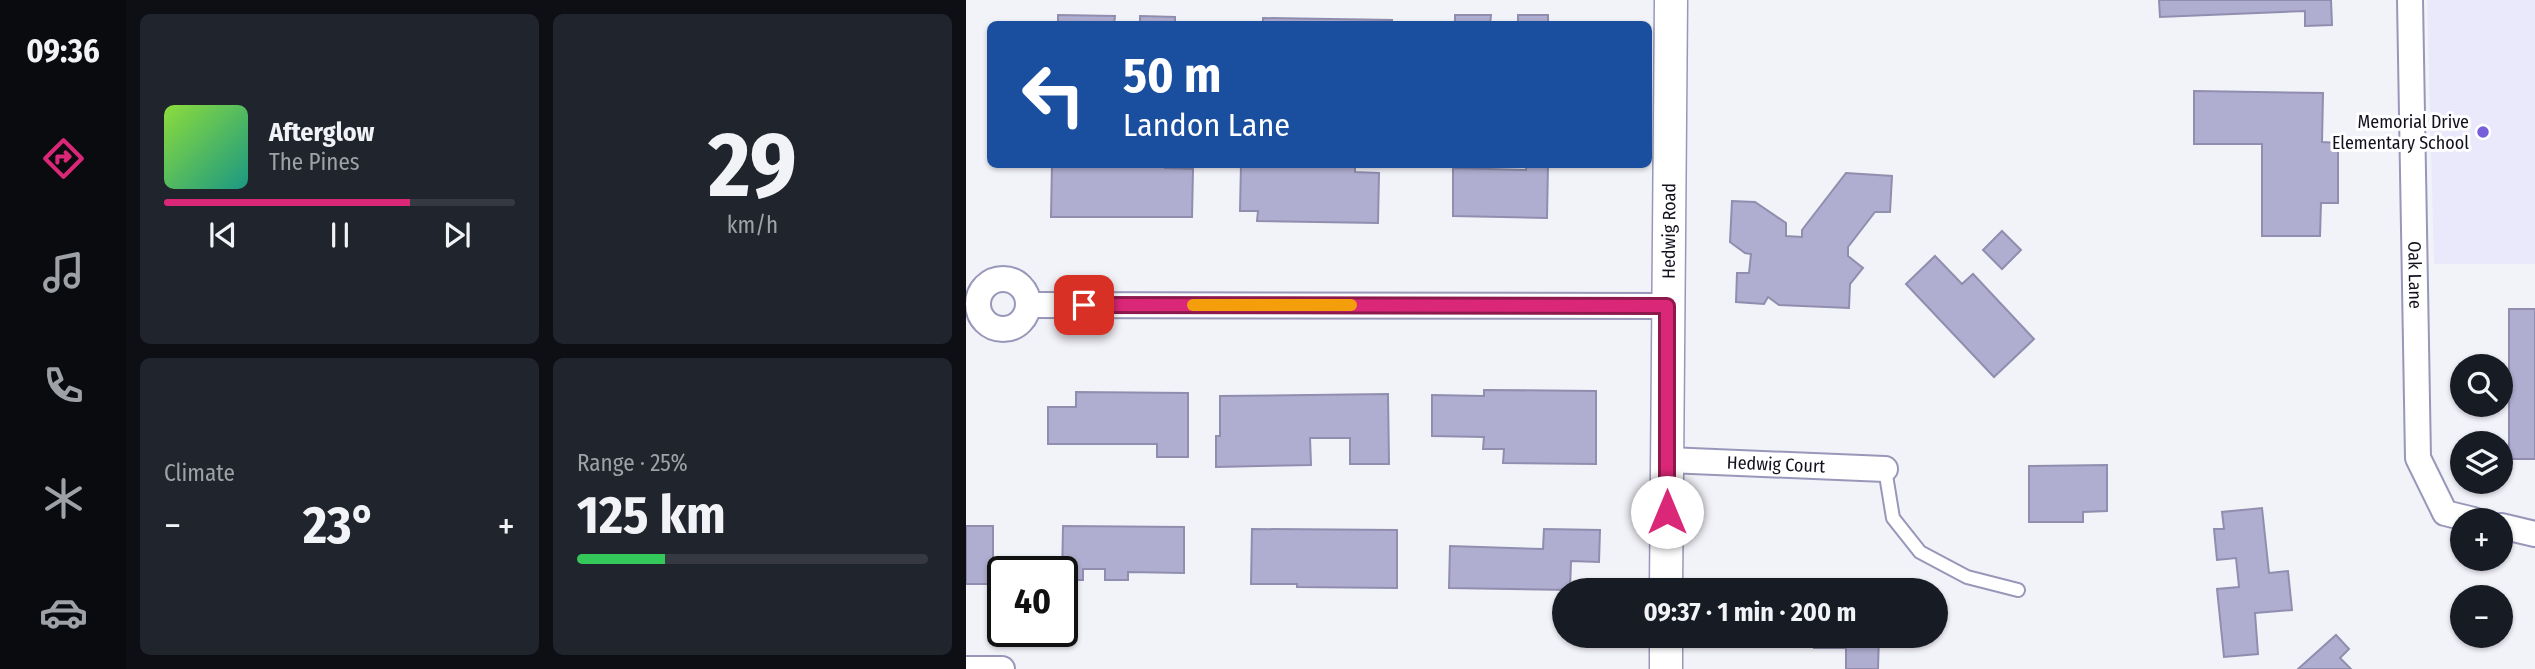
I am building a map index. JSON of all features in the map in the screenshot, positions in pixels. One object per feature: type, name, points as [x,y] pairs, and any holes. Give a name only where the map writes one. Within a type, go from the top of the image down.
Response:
[{"type":"street","name":"Hedwig Road","points":[[1666,578],[1671,0]]},
{"type":"street","name":"Oak Lane","points":[[2410,0],[2418,458],[2445,513],[2450,514]]},
{"type":"street","points":[[1028,304],[1667,306]]},
{"type":"street","name":"Hedwig Court","points":[[1668,460],[1885,469]]},
{"type":"street","points":[[2513,529],[2535,534]]},
{"type":"street","points":[[1665,669],[1666,648]]},
{"type":"street","points":[[966,669],[1002,669]]},
{"type":"lane","points":[[1885,469],[1893,518],[1920,552],[1967,577],[2018,590]]},
{"type":"shaded area","name":"Memorial Drive Elementary School","points":[[2427,0],[2535,0],[2535,264],[2434,264]]},
{"type":"building","points":[[2159,0],[2331,0],[2332,25],[2305,26],[2305,11],[2160,17]]},
{"type":"building","points":[[1058,15],[1115,16],[1114,21],[1058,21]]},
{"type":"building","points":[[1455,15],[1491,15],[1490,21],[1455,21]]},
{"type":"building","points":[[1518,15],[1548,15],[1548,21],[1518,21]]},
{"type":"building","points":[[1140,16],[1175,17],[1175,21],[1140,21]]},
{"type":"building","points":[[1263,18],[1392,20],[1392,21],[1263,21]]},
{"type":"building","points":[[2194,91],[2323,93],[2322,142],[2338,143],[2338,203],[2321,203],[2320,236],[2262,236],[2262,144],[2194,144]]},
{"type":"building","points":[[1052,168],[1193,169],[1192,217],[1051,217]]},
{"type":"building","points":[[1241,168],[1355,168],[1355,172],[1379,173],[1378,223],[1257,221],[1258,211],[1240,211]]},
{"type":"building","points":[[1453,168],[1548,168],[1547,218],[1453,216]]},
{"type":"building","points":[[1846,173],[1892,176],[1890,212],[1875,212],[1848,247],[1848,256],[1863,268],[1850,284],[1849,308],[1779,305],[1768,297],[1764,304],[1736,302],[1737,273],[1749,273],[1751,254],[1745,253],[1730,242],[1732,201],[1755,202],[1786,223],[1786,236],[1802,237],[1802,230]]},
{"type":"building","points":[[2002,231],[2021,250],[2002,269],[1983,250]]},
{"type":"building","points":[[1935,256],[1962,284],[1973,274],[2034,339],[1994,377],[1906,284]]},
{"type":"building","points":[[2509,309],[2535,309],[2535,459],[2513,459],[2513,431],[2509,431],[2509,417],[2513,417],[2513,354],[2509,354]]},
{"type":"building","points":[[1484,390],[1596,391],[1596,464],[1503,463],[1504,449],[1483,449],[1484,437],[1432,436],[1432,395],[1484,396]]},
{"type":"building","points":[[1076,392],[1188,393],[1188,457],[1157,457],[1157,444],[1048,444],[1048,407],[1076,407]]},
{"type":"building","points":[[1388,394],[1389,464],[1350,464],[1350,438],[1310,438],[1311,465],[1216,467],[1216,436],[1220,436],[1220,396]]},
{"type":"building","points":[[2107,465],[2107,511],[2083,512],[2083,522],[2029,522],[2029,466]]},
{"type":"building","points":[[2262,508],[2269,573],[2288,571],[2292,610],[2255,613],[2258,654],[2224,657],[2217,589],[2239,587],[2236,558],[2217,560],[2214,529],[2224,529],[2222,512]]},
{"type":"building","points":[[966,526],[993,526],[993,556],[987,556],[987,584],[966,584]]},
{"type":"building","points":[[1063,526],[1184,527],[1184,573],[1128,572],[1128,580],[1105,580],[1105,569],[1083,569],[1083,580],[1078,580],[1078,556],[1062,556]]},
{"type":"building","points":[[1252,529],[1397,530],[1397,588],[1251,584]]},
{"type":"building","points":[[1544,529],[1600,530],[1599,562],[1571,561],[1570,578],[1552,578],[1552,590],[1449,588],[1450,546],[1543,549]]},
{"type":"building","points":[[2336,635],[2349,649],[2340,658],[2351,669],[2298,669]]},
{"type":"building","points":[[1846,648],[1879,648],[1878,669],[1846,669]]},
{"type":"slow traffic","points":[[1193,305],[1351,305]]},
{"type":"place","name":"Memorial Drive Elementary School","points":[[2483,132]]},
{"type":"route","points":[[1084,305],[1667,306],[1667,512]]}]
